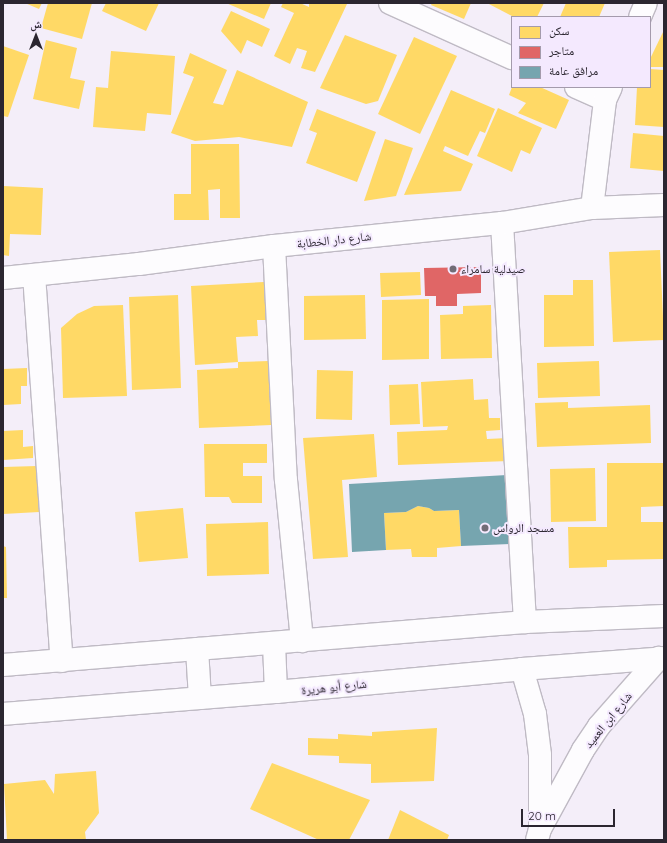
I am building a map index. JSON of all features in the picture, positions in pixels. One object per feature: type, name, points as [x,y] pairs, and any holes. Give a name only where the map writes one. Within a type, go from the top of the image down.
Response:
[{"type":"main road","points":[[390,3],[511,58]]},
{"type":"main road","points":[[640,16],[646,3]]},
{"type":"main road","points":[[581,88],[608,94],[592,208]]},
{"type":"main road","name":"شارع دار الخطابة","points":[[3,278],[274,246],[502,224],[592,208],[664,205]]},
{"type":"main road","points":[[502,224],[525,622]]},
{"type":"main road","points":[[274,246],[286,480],[302,641]]},
{"type":"main road","points":[[34,275],[62,661]]},
{"type":"main road","points":[[3,665],[274,644],[525,622],[664,616]]},
{"type":"main road","points":[[274,644],[276,692]]},
{"type":"main road","points":[[197,649],[200,698]]},
{"type":"main road","name":"شارع أبو هريرة","points":[[3,714],[662,658]]},
{"type":"main road","name":"شارع ابن العميد","points":[[538,834],[583,750],[599,726],[662,658]]},
{"type":"main road","name":"شارع ابن العميد","points":[[522,669],[535,714],[540,755],[538,834]]},
{"type":"building: سكن","points":[[25,3],[42,3],[39,9]]},
{"type":"building: سكن","points":[[48,3],[92,3],[82,39],[41,28]]},
{"type":"building: سكن","points":[[106,3],[159,3],[146,31],[102,11]]},
{"type":"building: سكن","points":[[226,3],[271,3],[264,19]]},
{"type":"building: سكن","points":[[283,3],[300,3],[309,7],[309,3],[347,4],[315,72],[301,68],[307,51],[297,48],[290,64],[274,56],[294,13],[281,7]]},
{"type":"building: سكن","points":[[432,3],[471,3],[464,19],[431,5]]},
{"type":"building: سكن","points":[[487,3],[544,3],[538,16],[512,16]]},
{"type":"building: سكن","points":[[566,3],[605,3],[599,16],[560,16]]},
{"type":"building: سكن","points":[[231,11],[270,29],[262,47],[247,40],[241,54],[221,31]]},
{"type":"building: سكن","points":[[664,30],[664,67],[651,67],[651,57]]},
{"type":"building: سكن","points":[[345,35],[397,55],[378,101],[366,104],[320,88]]},
{"type":"building: سكن","points":[[414,37],[457,56],[420,134],[378,114]]},
{"type":"building: سكن","points":[[46,40],[77,48],[70,78],[85,81],[79,109],[33,99]]},
{"type":"building: سكن","points":[[3,46],[29,55],[8,117],[3,116]]},
{"type":"building: سكن","points":[[111,51],[175,56],[171,115],[147,113],[145,131],[93,127],[96,87],[108,88]]},
{"type":"building: سكن","points":[[190,53],[227,70],[213,103],[223,105],[237,70],[308,102],[292,147],[239,137],[195,141],[171,133],[194,77],[183,73]]},
{"type":"building: سكن","points":[[651,69],[664,70],[664,127],[635,125],[637,88],[651,88]]},
{"type":"building: سكن","points":[[512,88],[542,88],[569,100],[556,129],[518,113],[526,103],[509,95]]},
{"type":"building: سكن","points":[[451,90],[495,109],[485,133],[480,131],[468,156],[445,146],[443,151],[473,164],[461,191],[404,195]]},
{"type":"building: سكن","points":[[498,108],[542,128],[530,154],[521,150],[512,172],[477,156]]},
{"type":"building: سكن","points":[[317,109],[376,132],[357,182],[306,163],[317,133],[309,130]]},
{"type":"building: سكن","points":[[633,133],[664,136],[664,171],[630,168]]},
{"type":"building: سكن","points":[[385,139],[413,148],[396,196],[364,201]]},
{"type":"building: سكن","points":[[191,144],[239,144],[240,218],[220,218],[220,189],[208,190],[209,220],[174,220],[174,194],[191,194]]},
{"type":"building: سكن","points":[[3,186],[43,188],[41,235],[10,234],[9,256],[3,255]]},
{"type":"building: سكن","points":[[660,250],[664,340],[613,342],[609,252]]},
{"type":"building: سكن","points":[[420,272],[421,295],[381,297],[380,273]]},
{"type":"building: سكن","points":[[573,280],[593,280],[594,346],[544,347],[544,295],[573,295]]},
{"type":"building: سكن","points":[[264,282],[267,320],[257,320],[258,336],[236,337],[238,362],[195,365],[191,286]]},
{"type":"building: سكن","points":[[178,295],[181,388],[132,390],[129,297]]},
{"type":"building: سكن","points":[[365,295],[366,339],[304,340],[304,296]]},
{"type":"building: سكن","points":[[429,299],[429,359],[382,360],[382,300]]},
{"type":"building: سكن","points":[[123,305],[127,396],[63,398],[61,328],[77,314],[94,306]]},
{"type":"building: سكن","points":[[491,305],[492,358],[441,359],[440,315],[463,314],[463,306]]},
{"type":"building: سكن","points":[[269,361],[271,425],[199,428],[197,370],[238,368],[238,362]]},
{"type":"building: سكن","points":[[599,361],[600,396],[538,398],[537,363]]},
{"type":"building: سكن","points":[[27,368],[27,386],[21,386],[21,404],[3,405],[3,369]]},
{"type":"building: سكن","points":[[317,370],[353,371],[352,420],[316,419]]},
{"type":"building: سكن","points":[[473,379],[474,400],[488,399],[489,418],[500,418],[500,430],[486,431],[487,439],[508,438],[509,461],[398,465],[397,432],[447,430],[448,426],[423,427],[421,382]]},
{"type":"building: سكن","points":[[418,384],[420,424],[390,425],[389,385]]},
{"type":"building: سكن","points":[[568,402],[568,408],[650,405],[651,443],[537,447],[535,403]]},
{"type":"building: سكن","points":[[23,430],[23,447],[33,446],[33,458],[3,460],[3,431]]},
{"type":"building: سكن","points":[[374,434],[377,477],[342,480],[348,557],[313,559],[303,438]]},
{"type":"building: سكن","points":[[204,444],[267,444],[267,463],[243,463],[243,476],[262,476],[262,503],[232,503],[229,497],[205,497]]},
{"type":"building: سكن","points":[[607,463],[664,463],[664,506],[641,507],[641,522],[664,522],[664,559],[607,560],[607,567],[569,568],[568,527],[607,527]]},
{"type":"building: سكن","points":[[37,466],[39,512],[3,514],[3,467]]},
{"type":"building: سكن","points":[[595,468],[596,521],[551,522],[550,469]]},
{"type":"building: سكن","points":[[418,506],[429,508],[434,511],[459,510],[461,546],[437,548],[437,557],[412,557],[411,549],[386,550],[384,513],[406,512]]},
{"type":"building: سكن","points":[[183,508],[188,558],[139,562],[135,512]]},
{"type":"building: سكن","points":[[268,522],[269,574],[207,576],[206,524]]},
{"type":"building: سكن","points":[[3,546],[6,547],[7,598],[3,598]]},
{"type":"building: سكن","points":[[437,728],[434,781],[371,783],[371,764],[339,763],[339,756],[308,755],[308,738],[338,739],[338,734],[372,736],[372,732]]},
{"type":"building: سكن","points":[[272,763],[370,800],[349,840],[319,840],[250,809]]},
{"type":"building: سكن","points":[[96,771],[99,813],[85,832],[86,840],[7,840],[4,784],[45,780],[54,794],[55,774]]},
{"type":"building: سكن","points":[[400,810],[449,835],[447,840],[388,840]]},
{"type":"building: متاجر","points":[[481,267],[481,293],[457,294],[457,306],[436,306],[436,296],[425,296],[424,268]]},
{"type":"building: مرافق عامة","name":"مسجد الرواس","points":[[507,475],[511,544],[461,546],[459,510],[434,511],[429,508],[418,506],[406,512],[384,513],[386,550],[352,552],[349,484]]},
{"type":"place","name":"صيدلية سامراء","points":[[453,269]]},
{"type":"place","name":"مسجد الرواس","points":[[485,528]]}]
